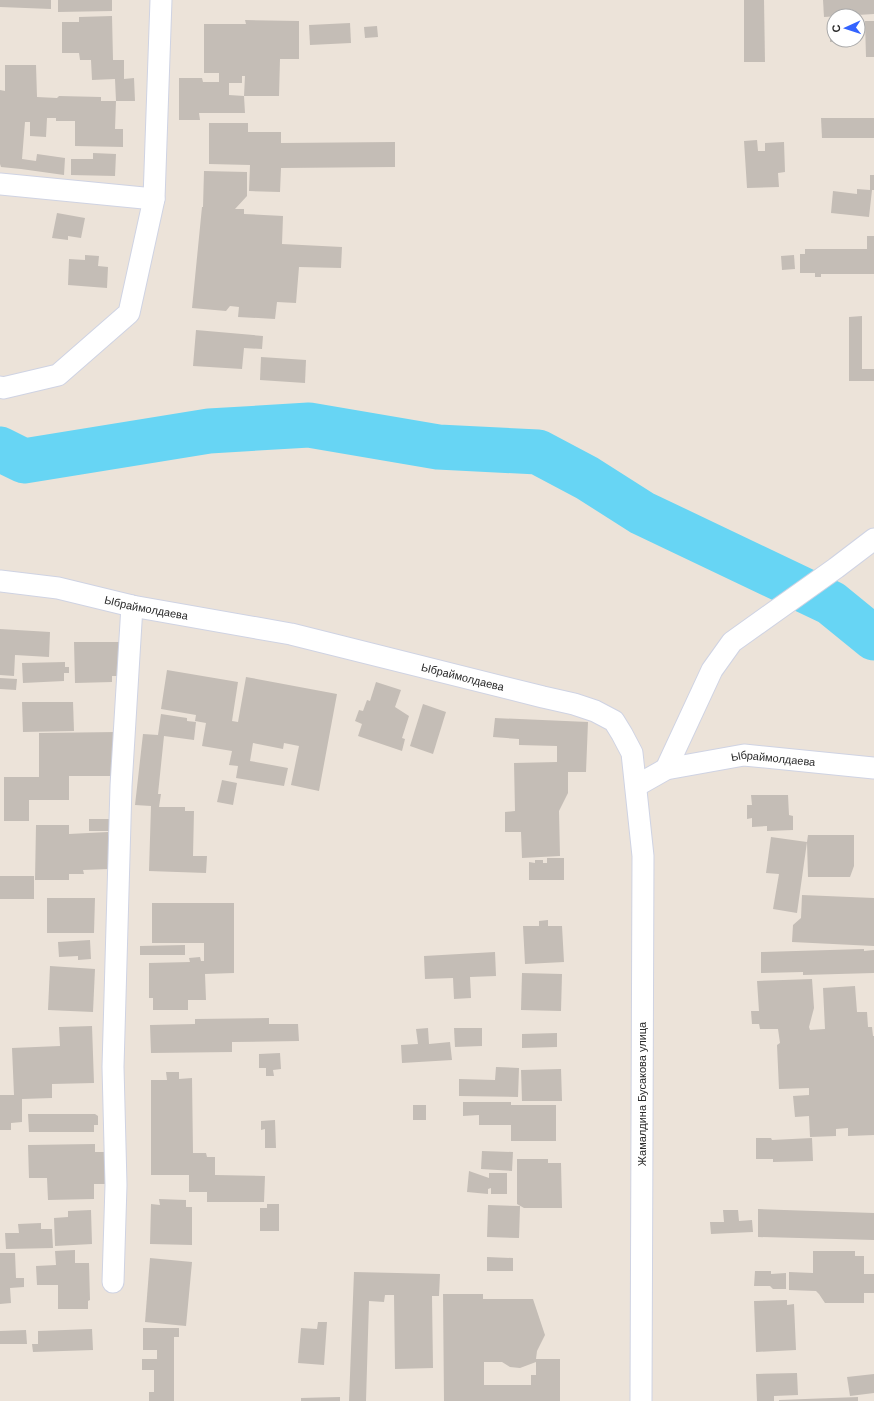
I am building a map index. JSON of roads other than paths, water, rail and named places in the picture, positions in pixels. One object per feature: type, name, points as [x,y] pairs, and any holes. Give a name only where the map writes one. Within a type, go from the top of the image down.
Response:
[{"type":"street","points":[[0,387],[3,388],[58,375],[129,313],[154,199],[161,0]]},
{"type":"street","points":[[0,184],[154,199]]},
{"type":"street","points":[[666,769],[712,670],[732,642],[874,540]]},
{"type":"street","name":"Ыбраймолдаева","points":[[0,581],[58,588],[132,606],[292,634],[535,696],[574,704],[595,711],[614,721],[632,753],[636,786],[666,769],[744,754],[874,768]]},
{"type":"street","points":[[113,1282],[116,1185],[113,1059],[121,786],[132,606]]},
{"type":"street","name":"Жамалдина Бусакова улица","points":[[636,786],[643,856],[641,1401]]},
{"type":"waterway","points":[[0,449],[24,461],[209,431],[309,425],[438,447],[538,452],[587,478],[642,513],[831,603],[874,638]]}]
